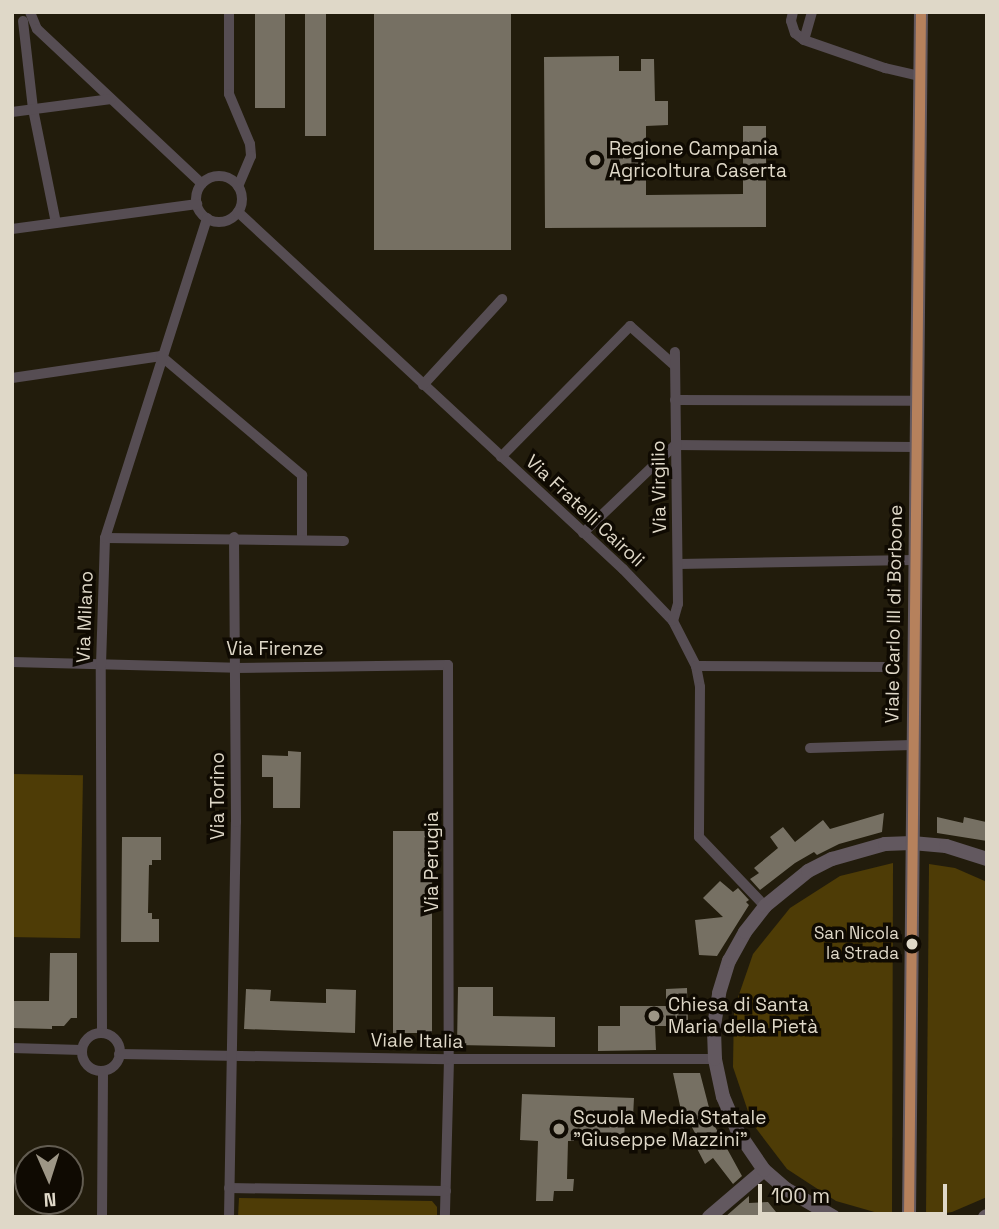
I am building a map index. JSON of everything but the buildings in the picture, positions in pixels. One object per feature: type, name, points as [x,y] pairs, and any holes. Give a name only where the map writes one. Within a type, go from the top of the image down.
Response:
[{"type":"main road","name":"Viale Carlo III di Borbone","points":[[909,1217],[920,12]]},
{"type":"main road","points":[[834,1217],[786,1189],[764,1170],[738,1132],[723,1097],[715,1059],[714,1026],[719,993],[740,942],[765,906],[796,879],[832,859],[885,844],[912,843],[946,846],[987,859]]},
{"type":"main road","points":[[709,1217],[764,1170]]},
{"type":"street","points":[[229,12],[229,94],[250,144],[251,156],[238,186]]},
{"type":"street","points":[[793,12],[791,21],[795,33],[804,40],[885,68],[920,76]]},
{"type":"street","points":[[804,40],[812,12]]},
{"type":"street","points":[[24,19],[202,184]]},
{"type":"street","points":[[24,19],[33,109],[55,223]]},
{"type":"street","points":[[12,112],[111,99]]},
{"type":"street","points":[[216,177],[224,177],[238,186],[242,198],[238,212],[224,221],[207,218],[197,204],[202,184],[216,177]]},
{"type":"street","points":[[12,229],[197,204]]},
{"type":"street","name":"Via Fratelli Cairoli","points":[[238,212],[583,533],[673,621],[696,666],[701,687],[699,837],[765,906]]},
{"type":"street","name":"Via Milano","points":[[102,1033],[101,665],[105,538],[207,218]]},
{"type":"street","points":[[423,385],[502,299]]},
{"type":"street","points":[[501,457],[630,326],[675,366]]},
{"type":"street","name":"Via Virgilio","points":[[673,621],[678,604],[675,352]]},
{"type":"street","points":[[12,378],[161,356],[302,475],[302,540]]},
{"type":"street","points":[[675,400],[916,401]]},
{"type":"street","points":[[583,533],[675,445],[915,447]]},
{"type":"street","points":[[105,538],[234,537],[344,541]]},
{"type":"street","name":"Via Torino","points":[[229,1217],[236,668],[234,537]]},
{"type":"street","points":[[678,564],[914,560]]},
{"type":"street","name":"Via Firenze","points":[[12,662],[236,668],[449,665]]},
{"type":"street","name":"Via Perugia","points":[[445,1217],[449,1059],[449,665]]},
{"type":"street","points":[[696,666],[887,667]]},
{"type":"street","points":[[810,748],[912,745]]},
{"type":"street","points":[[102,1033],[117,1042],[120,1054],[114,1065],[103,1071],[87,1066],[82,1050],[91,1036],[102,1033]]},
{"type":"street","points":[[12,1048],[82,1050]]},
{"type":"street","name":"Viale Italia","points":[[120,1054],[449,1059],[715,1059]]},
{"type":"street","points":[[102,1217],[103,1071]]},
{"type":"street","points":[[229,1188],[446,1191]]},
{"type":"shaded area","points":[[12,774],[83,775],[80,938],[12,937]]},
{"type":"shaded area","points":[[893,863],[892,1217],[836,1201],[787,1169],[752,1123],[733,1067],[734,1009],[753,954],[790,908],[840,876]]},
{"type":"shaded area","points":[[929,864],[955,868],[987,882],[987,1197],[952,1212],[926,1216]]},
{"type":"shaded area","points":[[239,1198],[432,1201],[437,1207],[437,1217],[238,1217]]},
{"type":"transit line","points":[[909,1217],[921,12]]},
{"type":"place","name":"Regione Campania Agricoltura Caserta","points":[[595,160]]},
{"type":"place","name":"San Nicola la Strada","points":[[912,944]]},
{"type":"place","name":"Chiesa di Santa Maria della Pietà","points":[[654,1016]]},
{"type":"place","name":"Scuola Media Statale \"Giuseppe Mazzini\"","points":[[559,1129]]}]
